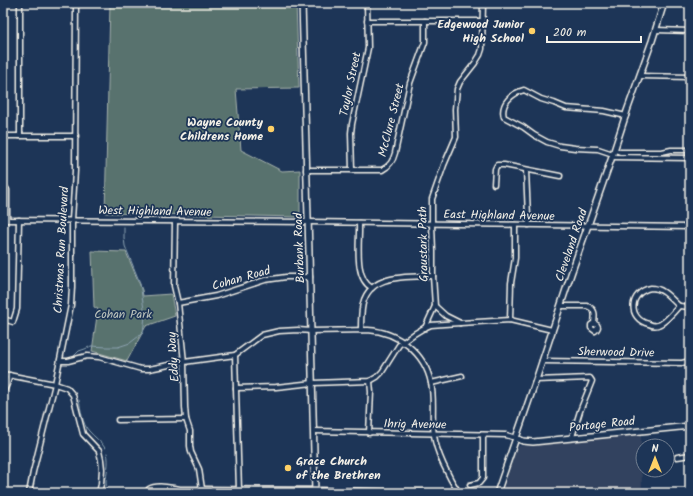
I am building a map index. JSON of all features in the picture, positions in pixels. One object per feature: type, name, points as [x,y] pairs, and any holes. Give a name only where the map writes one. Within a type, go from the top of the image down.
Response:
[{"type":"main road","name":"Burbank Road","points":[[302,3],[312,331],[315,491]]},
{"type":"main road","name":"Cleveland Road","points":[[497,493],[664,3]]},
{"type":"main road","name":"Portage Road","points":[[516,438],[523,441],[533,442],[690,426]]},
{"type":"street","points":[[20,3],[20,136]]},
{"type":"street","name":"Christmas Run Boulevard","points":[[29,493],[32,472],[60,361],[72,287],[72,220],[76,136],[76,3]]},
{"type":"street","name":"Taylor Street","points":[[352,170],[351,133],[368,48],[367,3]]},
{"type":"street","name":"Graustark Path","points":[[435,306],[432,199],[456,137],[455,110],[457,89],[460,82],[480,55],[482,49],[483,3]]},
{"type":"street","points":[[367,21],[482,21]]},
{"type":"street","name":"McClure Street","points":[[306,170],[382,170],[391,164],[395,153],[410,83],[425,42],[425,21]]},
{"type":"street","points":[[656,30],[690,30]]},
{"type":"street","points":[[640,76],[690,77]]},
{"type":"street","points":[[626,116],[604,111],[566,108],[541,99],[524,90],[519,91],[511,97],[504,104],[502,112],[504,117],[523,127],[534,135],[547,142],[560,146],[598,149],[613,154],[643,157],[690,158]]},
{"type":"street","points":[[3,136],[76,136]]},
{"type":"street","points":[[613,154],[620,152],[690,150]]},
{"type":"street","points":[[643,152],[643,157]]},
{"type":"street","points":[[494,184],[495,169],[497,165],[504,165],[560,176]]},
{"type":"street","points":[[526,170],[529,225]]},
{"type":"street","points":[[3,187],[7,190],[5,220]]},
{"type":"street","name":"West Highland Avenue","points":[[5,220],[308,222]]},
{"type":"street","points":[[3,319],[13,322],[17,309],[19,220]]},
{"type":"street","name":"Eddy Way","points":[[175,222],[174,286],[178,303],[184,362],[186,419],[190,431],[191,452],[199,470],[202,489]]},
{"type":"street","name":"East Highland Avenue","points":[[308,222],[690,227]]},
{"type":"street","points":[[358,223],[360,268],[365,282],[372,288]]},
{"type":"street","points":[[510,320],[511,283],[515,258],[516,225]]},
{"type":"street","points":[[361,330],[362,308],[365,297],[372,288],[385,279],[433,276]]},
{"type":"street","name":"Cohan Road","points":[[178,303],[216,296],[265,280],[286,277],[310,277]]},
{"type":"street","points":[[680,306],[657,325],[644,323],[634,312],[633,306],[634,301],[641,291],[654,288],[666,293],[680,306],[690,307]]},
{"type":"street","points":[[424,328],[435,306],[446,316],[460,323]]},
{"type":"street","points":[[561,306],[591,307],[595,316],[594,323]]},
{"type":"street","points":[[236,388],[370,382],[382,372],[399,345],[424,328],[432,325],[510,320],[552,330]]},
{"type":"street","points":[[60,361],[68,361],[87,356],[99,357],[141,369],[149,369],[184,362],[235,355],[262,335],[279,331],[361,330],[386,333],[395,336],[415,351],[427,369],[431,383],[433,400],[433,434],[440,456],[459,493]]},
{"type":"street","points":[[235,355],[239,490]]},
{"type":"street","name":"Sherwood Drive","points":[[542,361],[682,363],[690,361]]},
{"type":"street","points":[[3,374],[55,384],[67,388],[74,395],[83,434],[99,451],[102,469],[99,493]]},
{"type":"street","points":[[3,393],[10,375]]},
{"type":"street","points":[[431,383],[462,376]]},
{"type":"street","points":[[536,380],[590,378],[592,381],[580,411],[572,438]]},
{"type":"street","points":[[369,433],[370,382]]},
{"type":"street","points":[[118,420],[186,419]]},
{"type":"street","name":"Ihrig Avenue","points":[[314,431],[506,435],[516,438]]},
{"type":"street","points":[[470,485],[479,482],[483,478],[483,435]]},
{"type":"street","points":[[677,458],[690,455]]},
{"type":"street","points":[[180,489],[165,492],[152,491],[149,489],[156,486],[180,489],[453,493]]},
{"type":"shaded area","points":[[641,434],[641,438],[635,438],[635,478],[642,478],[642,493],[502,493],[517,448],[519,446]]},
{"type":"green space","points":[[110,3],[296,3],[299,88],[236,89],[241,150],[282,171],[300,170],[300,217],[105,213]]},
{"type":"green space","name":"Cohan Park","points":[[92,251],[126,252],[142,290],[143,296],[171,294],[175,316],[146,326],[127,361],[92,351],[98,309],[94,307]]},
{"type":"waterway","points":[[73,357],[79,351],[91,346],[118,347],[130,343],[143,333],[145,316],[140,283],[125,246],[124,227]]},
{"type":"waterway","points":[[79,400],[82,416],[87,428],[105,448]]},
{"type":"waterway","points":[[107,453],[107,493]]},
{"type":"place","name":"Edgewood Junior High School","points":[[532,31]]},
{"type":"place","name":"Wayne County Childrens Home","points":[[271,129]]},
{"type":"place","name":"Grace Church of the Brethren","points":[[288,468]]}]
